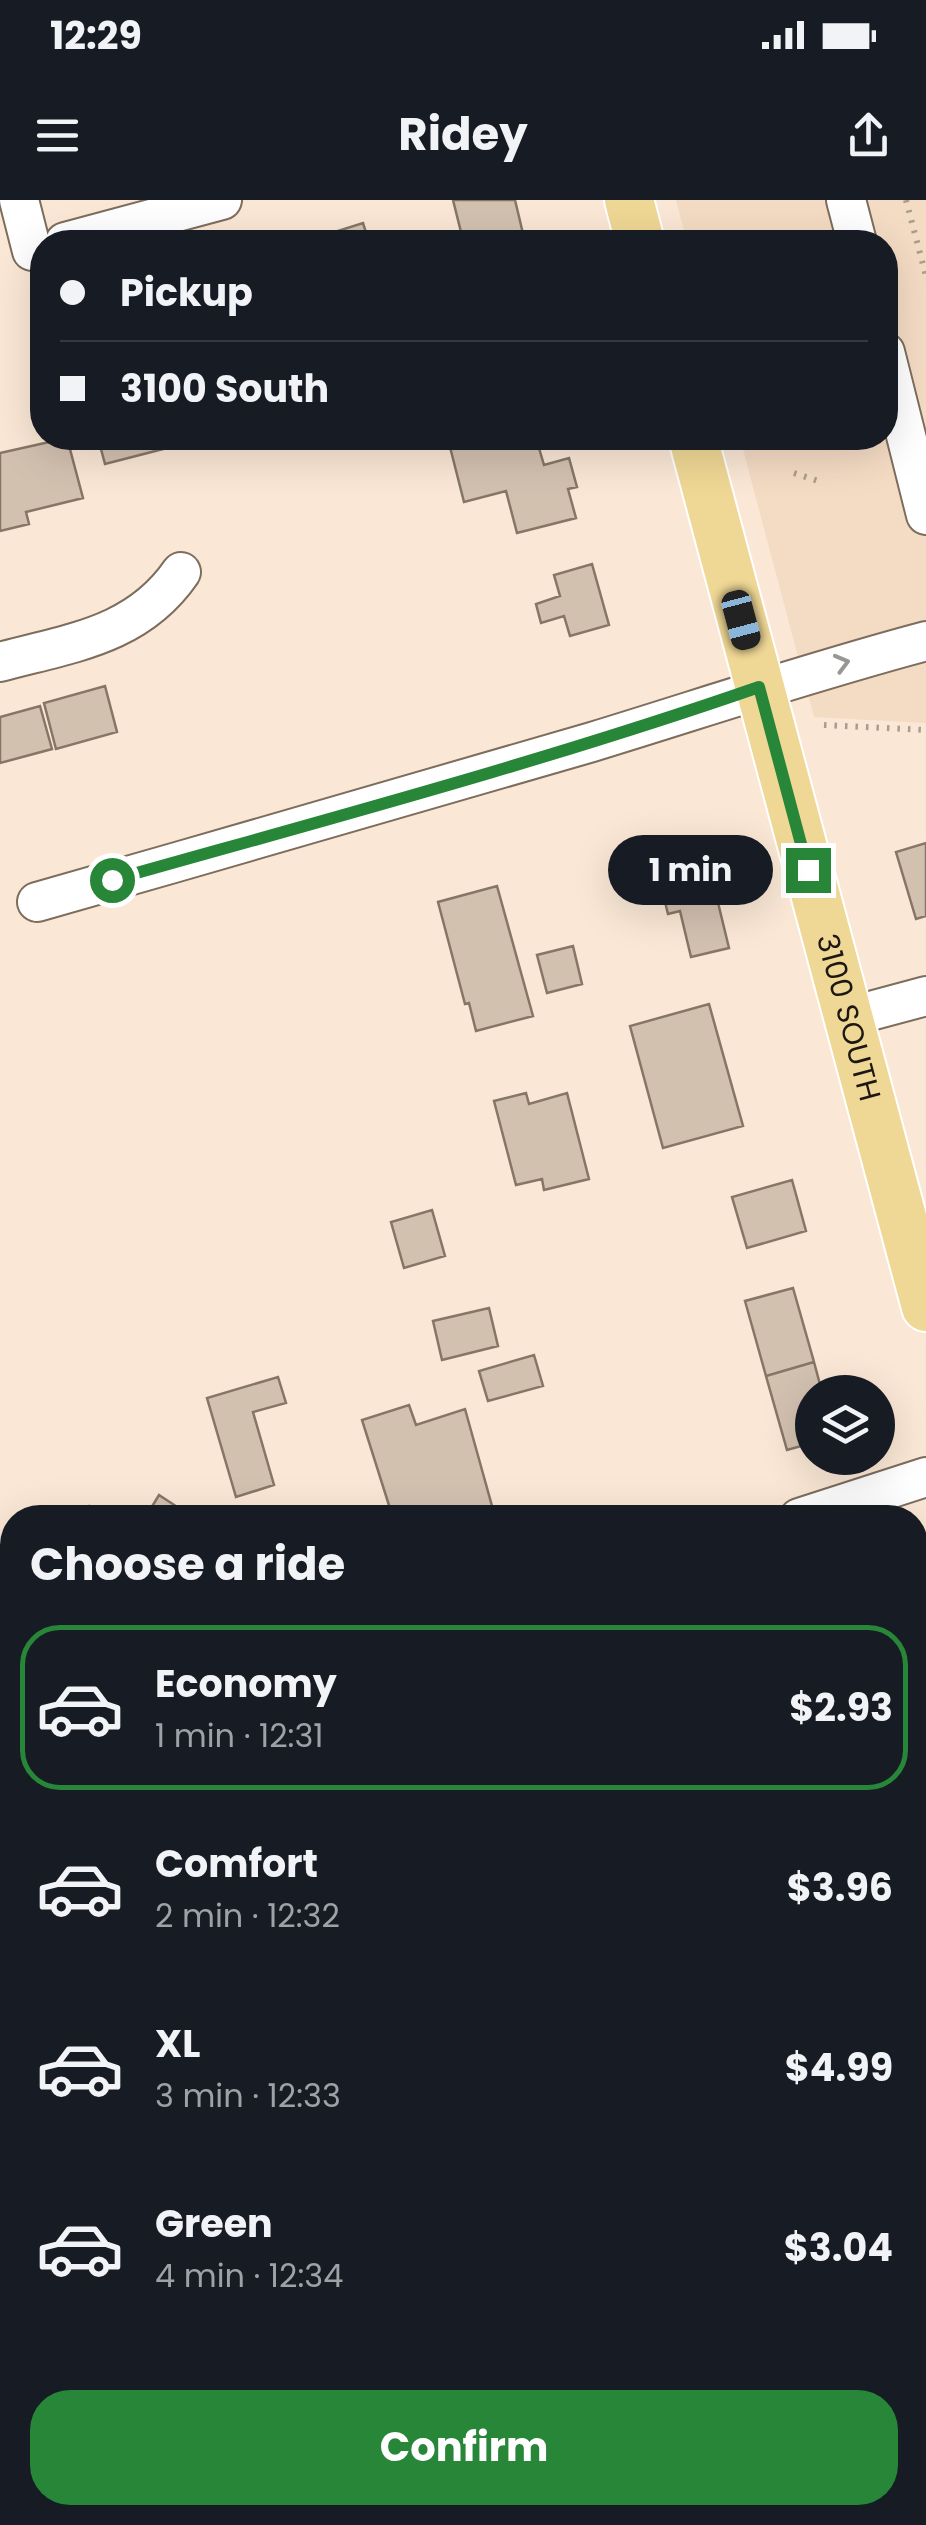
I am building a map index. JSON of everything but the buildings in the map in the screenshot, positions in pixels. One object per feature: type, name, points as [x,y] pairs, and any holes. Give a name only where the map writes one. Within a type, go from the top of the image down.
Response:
[{"type":"main road","points":[[629,200],[637,230]]},
{"type":"main road","name":"3100 SOUTH","points":[[695,450],[926,1307]]},
{"type":"street","points":[[18,200],[30,236]]},
{"type":"street","points":[[112,230],[222,200]]},
{"type":"street","points":[[846,200],[854,230]]},
{"type":"street","points":[[898,403],[926,514]]},
{"type":"street","points":[[0,662],[124,626],[165,595],[181,572]]},
{"type":"street","points":[[36,902],[414,795],[672,718],[759,687],[926,640]]},
{"type":"street","points":[[848,1017],[926,996]]},
{"type":"street","points":[[839,1505],[926,1477]]},
{"type":"path","points":[[906,200],[926,276]]},
{"type":"path","points":[[794,473],[821,482]]},
{"type":"path","points":[[824,725],[926,730]]},
{"type":"shaded area","points":[[676,200],[926,200],[926,723],[814,717],[743,450],[898,450],[898,230],[684,230]]},
{"type":"route","points":[[112,880],[414,795],[672,718],[759,687],[808,870]]}]
